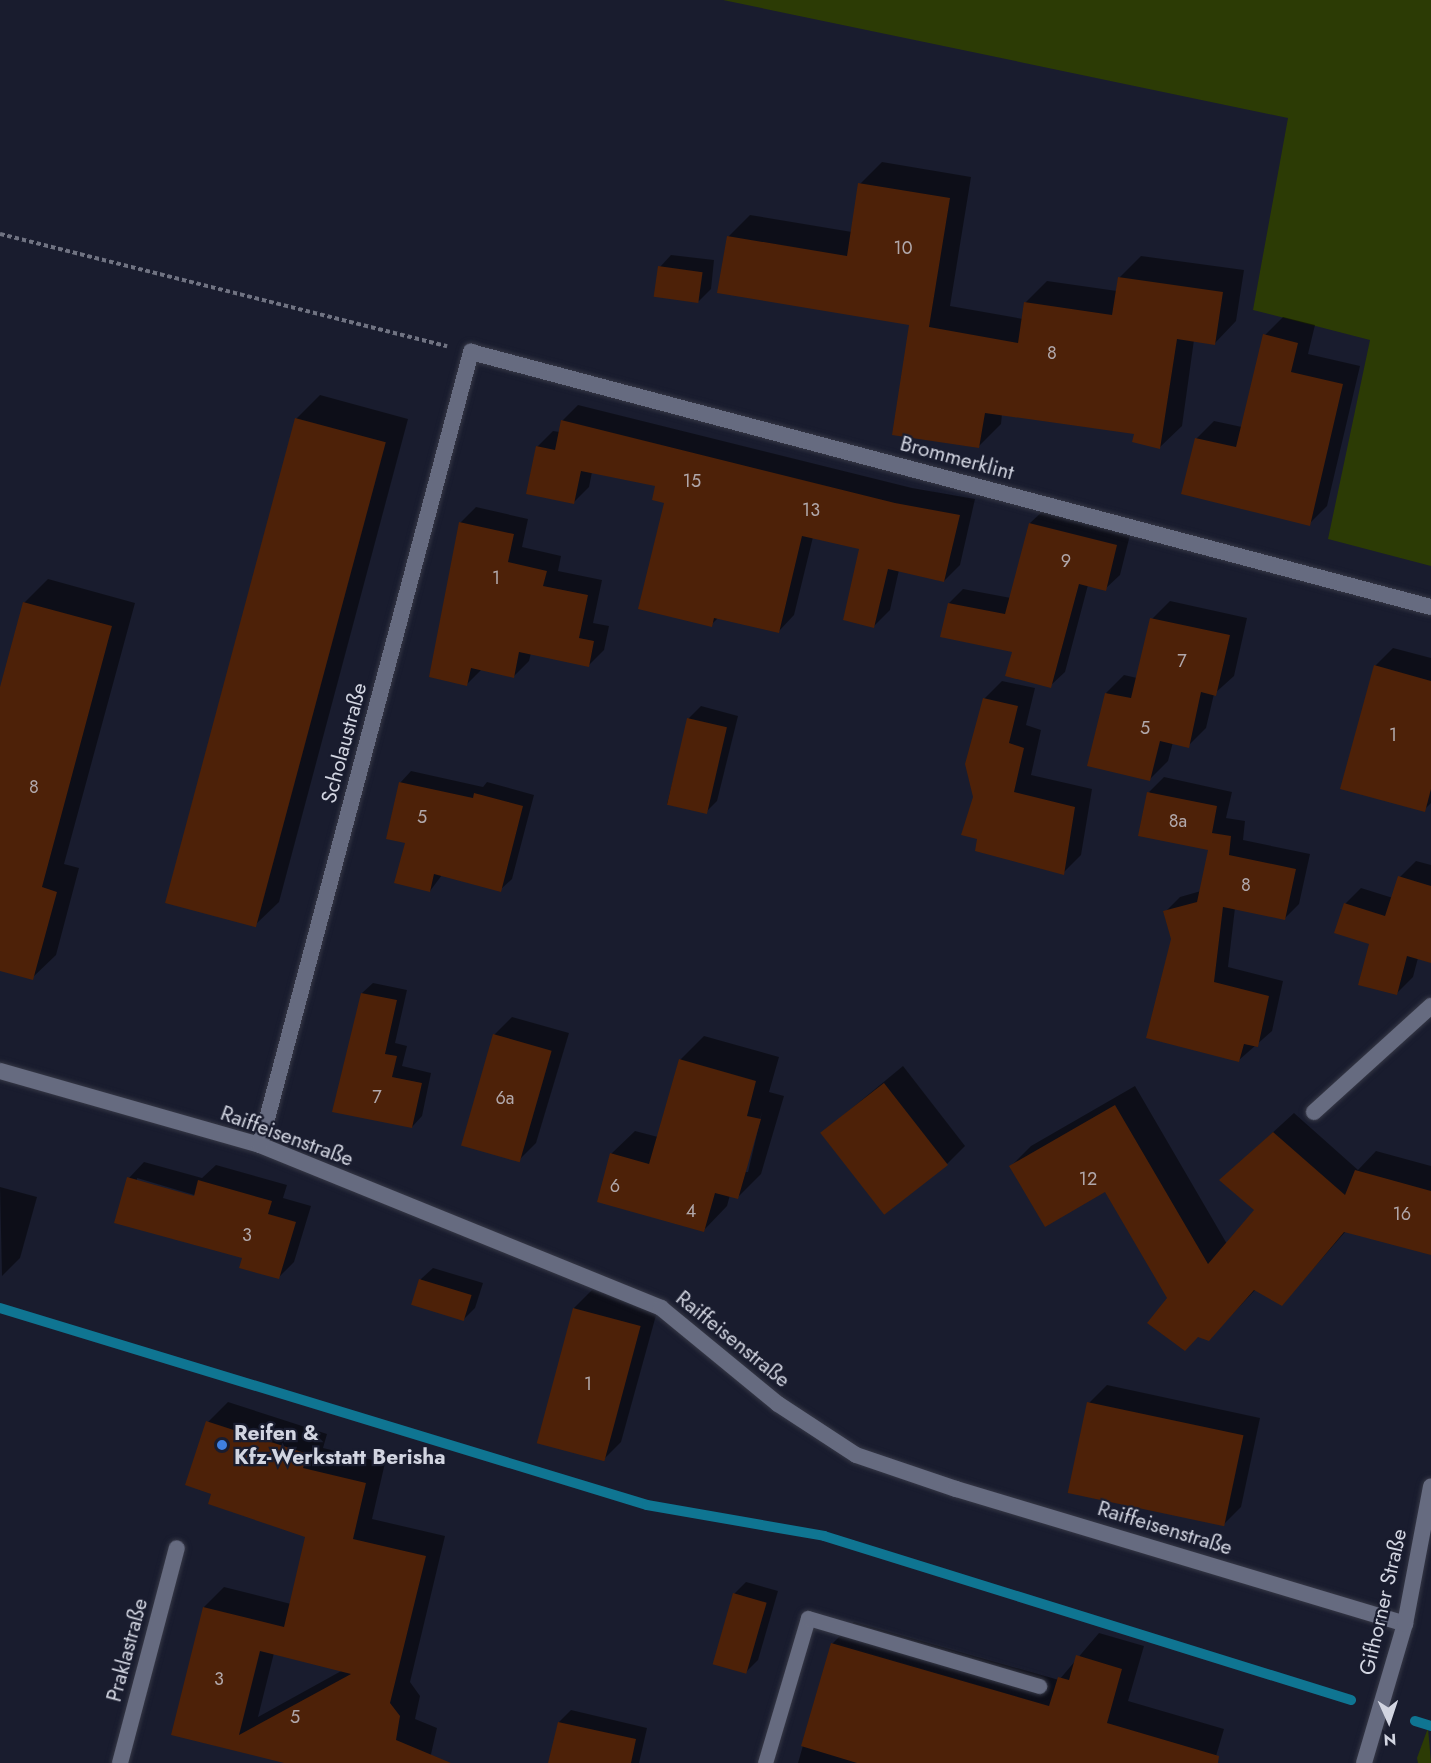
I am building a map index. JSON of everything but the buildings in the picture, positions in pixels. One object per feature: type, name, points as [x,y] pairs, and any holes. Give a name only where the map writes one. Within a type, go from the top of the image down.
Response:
[{"type":"street","name":"Brommerklint","points":[[471,352],[1431,607]]},
{"type":"street","name":"Scholaustraße","points":[[260,1145],[471,352]]},
{"type":"street","points":[[1314,1112],[1431,1006]]},
{"type":"street","name":"Raiffeisenstraße","points":[[0,1071],[260,1145],[661,1308],[778,1404],[856,1455],[956,1489],[1405,1624]]},
{"type":"street","name":"Gifhorner Straße","points":[[1365,1763],[1405,1624],[1431,1486]]},
{"type":"street","name":"Praklastraße","points":[[120,1763],[177,1548]]},
{"type":"lane","points":[[765,1763],[808,1618],[1039,1686]]},
{"type":"path","points":[[0,234],[471,352]]},
{"type":"green space","points":[[723,0],[1431,0],[1431,566],[1328,539],[1370,340],[1253,310],[1288,118]]},
{"type":"green space","points":[[1428,1728],[1431,1763],[1418,1763],[1417,1758]]},
{"type":"waterway","points":[[0,1308],[647,1505],[824,1536],[1351,1700]]},
{"type":"waterway","points":[[1415,1721],[1431,1726]]},
{"type":"place","name":"Reifen & Kfz-Werkstatt Berisha","points":[[222,1445]]}]
